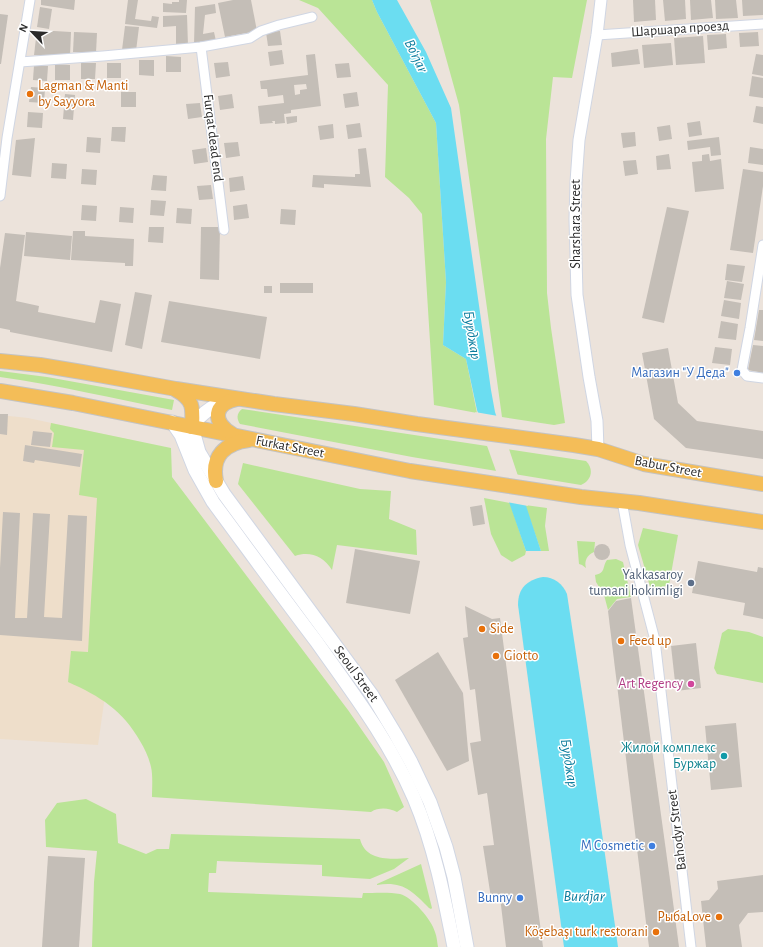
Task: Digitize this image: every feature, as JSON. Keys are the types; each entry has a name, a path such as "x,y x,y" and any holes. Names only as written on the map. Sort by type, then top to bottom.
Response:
{"main road":[{"path":"0,361 40,365 176,389 238,398"},
{"name":"Seoul Street","path":"176,389 184,394 190,402 193,410 192,427 188,438 187,449"},
{"name":"Furkat Street","path":"0,391 172,422 410,471 581,497 622,501"},
{"name":"Babur Street","path":"238,398 574,445 598,449 644,464 763,484"},
{"path":"192,427 200,417 210,409 222,402 238,398"},
{"path":"233,435 222,426 218,420 217,413 226,402 238,398"},
{"name":"Seoul Street","path":"172,422 181,434 195,470 213,502 360,703 393,756 413,797 429,839 454,947"},
{"name":"Seoul Street","path":"192,427 199,452 224,494 372,695 404,748 427,796 441,833 454,877 467,947"},
{"path":"216,481 214,467 222,451 235,443 245,440 255,440"},
{"path":"622,501 763,522"}],"street":[{"path":"0,196 7,138 30,0"},
{"name":"Sharshara Street","path":"598,449 597,421 577,295 575,218 579,140 597,35 601,0"},
{"path":"20,62 201,47 250,38 260,31 312,17"},
{"name":"Шаршара проезд","path":"597,35 763,24"},
{"name":"Furqat dead end","path":"201,47 224,230"},
{"path":"763,245 742,370 747,376 763,378"},
{"name":"Bahodyr Street","path":"622,501 630,545 655,640 691,947"}],"shaded area":[{"path":"0,415 28,418 141,442 98,745 0,739"}],"green space":[{"path":"299,0 372,0 436,123 446,282 443,345 466,359 477,413 434,405 422,214 409,198 385,177 388,85 318,8"},
{"path":"430,0 587,0 572,78 553,77 546,139 547,293 565,423 554,425 502,417 459,105"},
{"path":"0,371 47,377 174,400 172,410 65,388 0,377"},
{"path":"242,409 586,461 589,464 591,474 588,480 581,485 412,457 240,424 238,416"},
{"path":"51,423 171,448 172,477 348,710 384,762 404,807 397,812 377,809 371,812 152,797 152,774 150,764 144,747 133,730 110,706 90,693 68,682 71,651 88,652 97,498 79,495 84,450 52,447 54,433 50,429"},
{"path":"243,463 360,489 391,491 389,519 416,530 417,555 337,545 332,570 325,561 316,556 306,554 295,556 238,484"},
{"path":"484,498 510,503 526,551 525,555 512,562 501,555 491,534"},
{"path":"525,505 547,508 545,526 549,551 541,551"},
{"path":"643,528 678,535 669,585 651,590 638,545"},
{"path":"577,541 595,542 594,552 586,561 586,568 579,564"},
{"path":"616,559 623,562 631,597 617,599 608,610 604,595 596,582 595,575 601,573 607,560"},
{"path":"728,629 749,632 763,637 763,683 717,674 714,668 722,633"},
{"path":"86,799 116,814 118,843 146,854 157,849 169,849 171,834 360,839 368,852 380,858 409,858 394,869 370,879 322,876 322,865 217,861 216,873 209,873 208,892 362,898 363,893 400,894 416,904 426,915 433,927 438,947 92,947 94,882 97,851 46,847 45,820 57,803"},
{"path":"421,864 431,909 412,892 400,886 386,884 377,885 377,884"}],"water":[{"path":"372,0 397,0 426,52 451,108 495,412 541,551 526,551 477,410 466,359 443,345 446,282 436,123"},
{"name":"Burdjar","path":"543,577 551,578 558,582 567,594 618,947 564,947 518,605 518,599 524,586 532,580"}],"pier":[{"path":"475,412 498,416 528,506 507,502"}],"building":[{"path":"41,0 75,0 74,10 41,5"},
{"path":"128,0 138,0 135,19 151,21 152,16 159,17 157,28 125,24"},
{"path":"179,0 187,0 186,13 163,12 163,3 172,4 172,2 179,2"},
{"path":"233,0 251,0 257,31 225,37 218,3"},
{"path":"633,0 655,0 656,20 634,22"},
{"path":"663,0 685,0 686,19 665,21"},
{"path":"690,0 711,0 713,18 691,20"},
{"path":"715,0 736,0 738,18 716,19"},
{"path":"742,0 763,0 763,15 743,16"},
{"path":"215,4 216,13 205,15 203,34 214,32 216,41 194,44 195,7"},
{"path":"40,7 52,9 49,29 37,27"},
{"path":"0,14 8,15 1,64 0,64"},
{"path":"187,15 188,46 176,46 176,26 163,27 163,16"},
{"path":"125,26 139,27 136,51 122,50"},
{"path":"37,30 71,32 70,56 34,55"},
{"path":"280,31 282,45 268,46 266,32"},
{"path":"74,32 97,33 96,53 73,52"},
{"path":"758,32 759,46 740,47 739,33"},
{"path":"726,34 727,48 708,50 707,35"},
{"path":"703,36 705,63 676,65 674,38"},
{"path":"671,43 673,65 644,68 642,45"},
{"path":"638,49 640,64 612,67 611,53"},
{"path":"282,50 284,64 270,66 268,52"},
{"path":"315,54 321,106 291,110 291,113 284,114 285,123 275,124 275,121 272,121 273,123 260,124 258,106 284,103 283,95 268,97 267,89 261,89 260,81 308,75 306,55","holes":["306,84 307,89 300,90 300,94 295,95 294,85"]},
{"path":"756,54 763,55 763,76 752,74"},
{"path":"166,56 181,57 181,72 166,72"},
{"path":"139,60 154,60 154,76 139,75"},
{"path":"228,62 230,76 216,78 214,63"},
{"path":"81,63 96,63 95,79 81,79"},
{"path":"107,63 121,63 121,78 107,78"},
{"path":"349,63 351,77 337,78 335,64"},
{"path":"55,64 70,65 70,80 55,80"},
{"path":"34,65 48,66 47,81 33,80"},
{"path":"752,76 763,78 763,98 749,96"},
{"path":"31,87 45,88 44,103 29,102"},
{"path":"121,92 136,92 136,107 121,107"},
{"path":"357,92 359,106 345,108 343,94"},
{"path":"65,94 75,95 73,120 63,119"},
{"path":"232,94 234,108 220,110 218,96"},
{"path":"200,103 202,117 188,119 186,104"},
{"path":"756,106 763,107 763,124 753,122"},
{"path":"28,112 43,113 42,128 27,127"},
{"path":"297,116 297,122 287,124 286,117"},
{"path":"700,121 702,135 689,137 687,123"},
{"path":"360,123 362,137 348,139 346,125"},
{"path":"333,124 334,138 320,140 318,126"},
{"path":"670,125 672,139 659,141 657,127"},
{"path":"112,127 126,127 125,142 111,141"},
{"path":"635,132 636,146 623,148 621,133"},
{"path":"87,137 101,138 100,153 86,152"},
{"path":"719,137 721,155 711,156 710,147 688,150 687,141"},
{"path":"35,138 31,177 12,175 16,140"},
{"path":"238,142 240,156 226,158 224,143"},
{"path":"750,147 763,149 763,165 748,163"},
{"path":"206,148 208,162 194,164 192,150"},
{"path":"366,148 371,187 324,184 324,188 312,187 313,175 355,177 355,174 360,174 358,149"},
{"path":"669,154 671,169 657,170 656,156"},
{"path":"709,154 710,161 721,159 724,189 695,192 692,162 702,161 702,155"},
{"path":"636,160 638,174 625,176 623,161"},
{"path":"52,163 67,164 66,179 51,178"},
{"path":"82,169 97,170 96,185 81,184"},
{"path":"743,169 763,172 763,186 753,253 730,250"},
{"path":"153,175 167,176 166,191 151,190"},
{"path":"243,176 245,190 230,192 229,178"},
{"path":"211,185 213,199 199,200 197,186"},
{"path":"151,200 166,201 164,216 150,215"},
{"path":"247,204 249,218 234,220 233,206"},
{"path":"82,205 97,206 96,221 81,220"},
{"path":"120,207 134,208 133,223 119,222"},
{"path":"667,207 689,211 664,323 642,318"},
{"path":"177,208 192,209 191,224 176,223"},
{"path":"281,209 296,210 295,225 280,224"},
{"path":"149,227 164,227 163,243 148,242"},
{"path":"201,227 220,227 219,280 200,279"},
{"path":"73,231 85,231 85,236 134,239 133,266 125,266 125,263 71,260"},
{"path":"26,232 72,236 70,260 24,256"},
{"path":"5,233 25,235 16,301 39,306 38,312 95,323 100,300 121,304 112,352 10,332 10,330 0,328 0,268"},
{"path":"727,264 745,266 742,282 725,280"},
{"path":"727,281 744,284 741,300 724,298"},
{"path":"280,283 313,283 313,293 280,293"},
{"path":"264,286 272,286 272,293 264,293"},
{"path":"135,292 152,295 142,349 125,345"},
{"path":"724,300 741,303 739,319 721,316"},
{"path":"169,301 267,317 260,359 161,342"},
{"path":"759,310 763,310 763,341 754,340"},
{"path":"721,321 738,324 736,340 718,338"},
{"path":"753,345 763,346 763,373 748,370"},
{"path":"715,347 732,349 730,365 712,363"},
{"path":"668,348 678,403 697,421 763,431 763,459 686,448 654,419 642,353"},
{"path":"0,414 8,414 7,435 0,434"},
{"path":"33,431 52,433 50,447 31,445"},
{"path":"25,445 82,454 80,467 35,460 34,463 23,461"},
{"path":"482,505 485,524 473,526 470,507"},
{"path":"3,512 20,513 15,618 27,618 33,513 50,514 44,617 62,618 68,515 87,516 82,641 0,635 0,568"},
{"path":"602,544 609,549 610,552 605,559 602,560 595,555 594,552 599,545"},
{"path":"355,549 420,561 410,614 346,603"},
{"path":"698,561 757,572 758,567 763,568 763,619 743,615 745,603 692,593"},
{"path":"631,598 679,947 649,947 608,611 616,601"},
{"path":"465,606 492,619 500,618 543,947 506,947 500,897 491,898 483,846 494,845 487,793 478,795 470,743 481,741 475,689 470,690 463,638 468,637"},
{"path":"696,643 701,688 676,691 671,646"},
{"path":"438,652 463,693 469,761 447,771 395,680"},
{"name":"Жилой комплекс Буржар","path":"736,723 742,787 711,790 705,726"},
{"path":"48,856 85,858 79,947 42,947"},
{"path":"763,875 763,912 748,913 739,925 742,947 706,947 701,901 709,900 718,889 717,881"}],"place":[{"name":"Lagman & Manti by Sayyora","path":"30,94"},
{"name":"Магазин \"У Деда\"","path":"737,373"},
{"name":"Yakkasaroy tumani hokimligi","path":"691,583"},
{"name":"Side","path":"482,629"},
{"name":"Feed up","path":"621,641"},
{"name":"Giotto","path":"496,656"},
{"name":"Art Regency","path":"691,684"},
{"name":"Жилой комплекс Буржар","path":"724,756"},
{"name":"M Cosmetic","path":"652,846"},
{"name":"Bunny","path":"520,898"},
{"name":"РыбаLove","path":"719,917"},
{"name":"Köşebaşı turk restorani","path":"656,932"}],"water label":[{"name":"Bo‘rjar","path":"416,56"},
{"name":"Бурджар","path":"472,335"},
{"name":"Бурджар","path":"569,763"}]}
